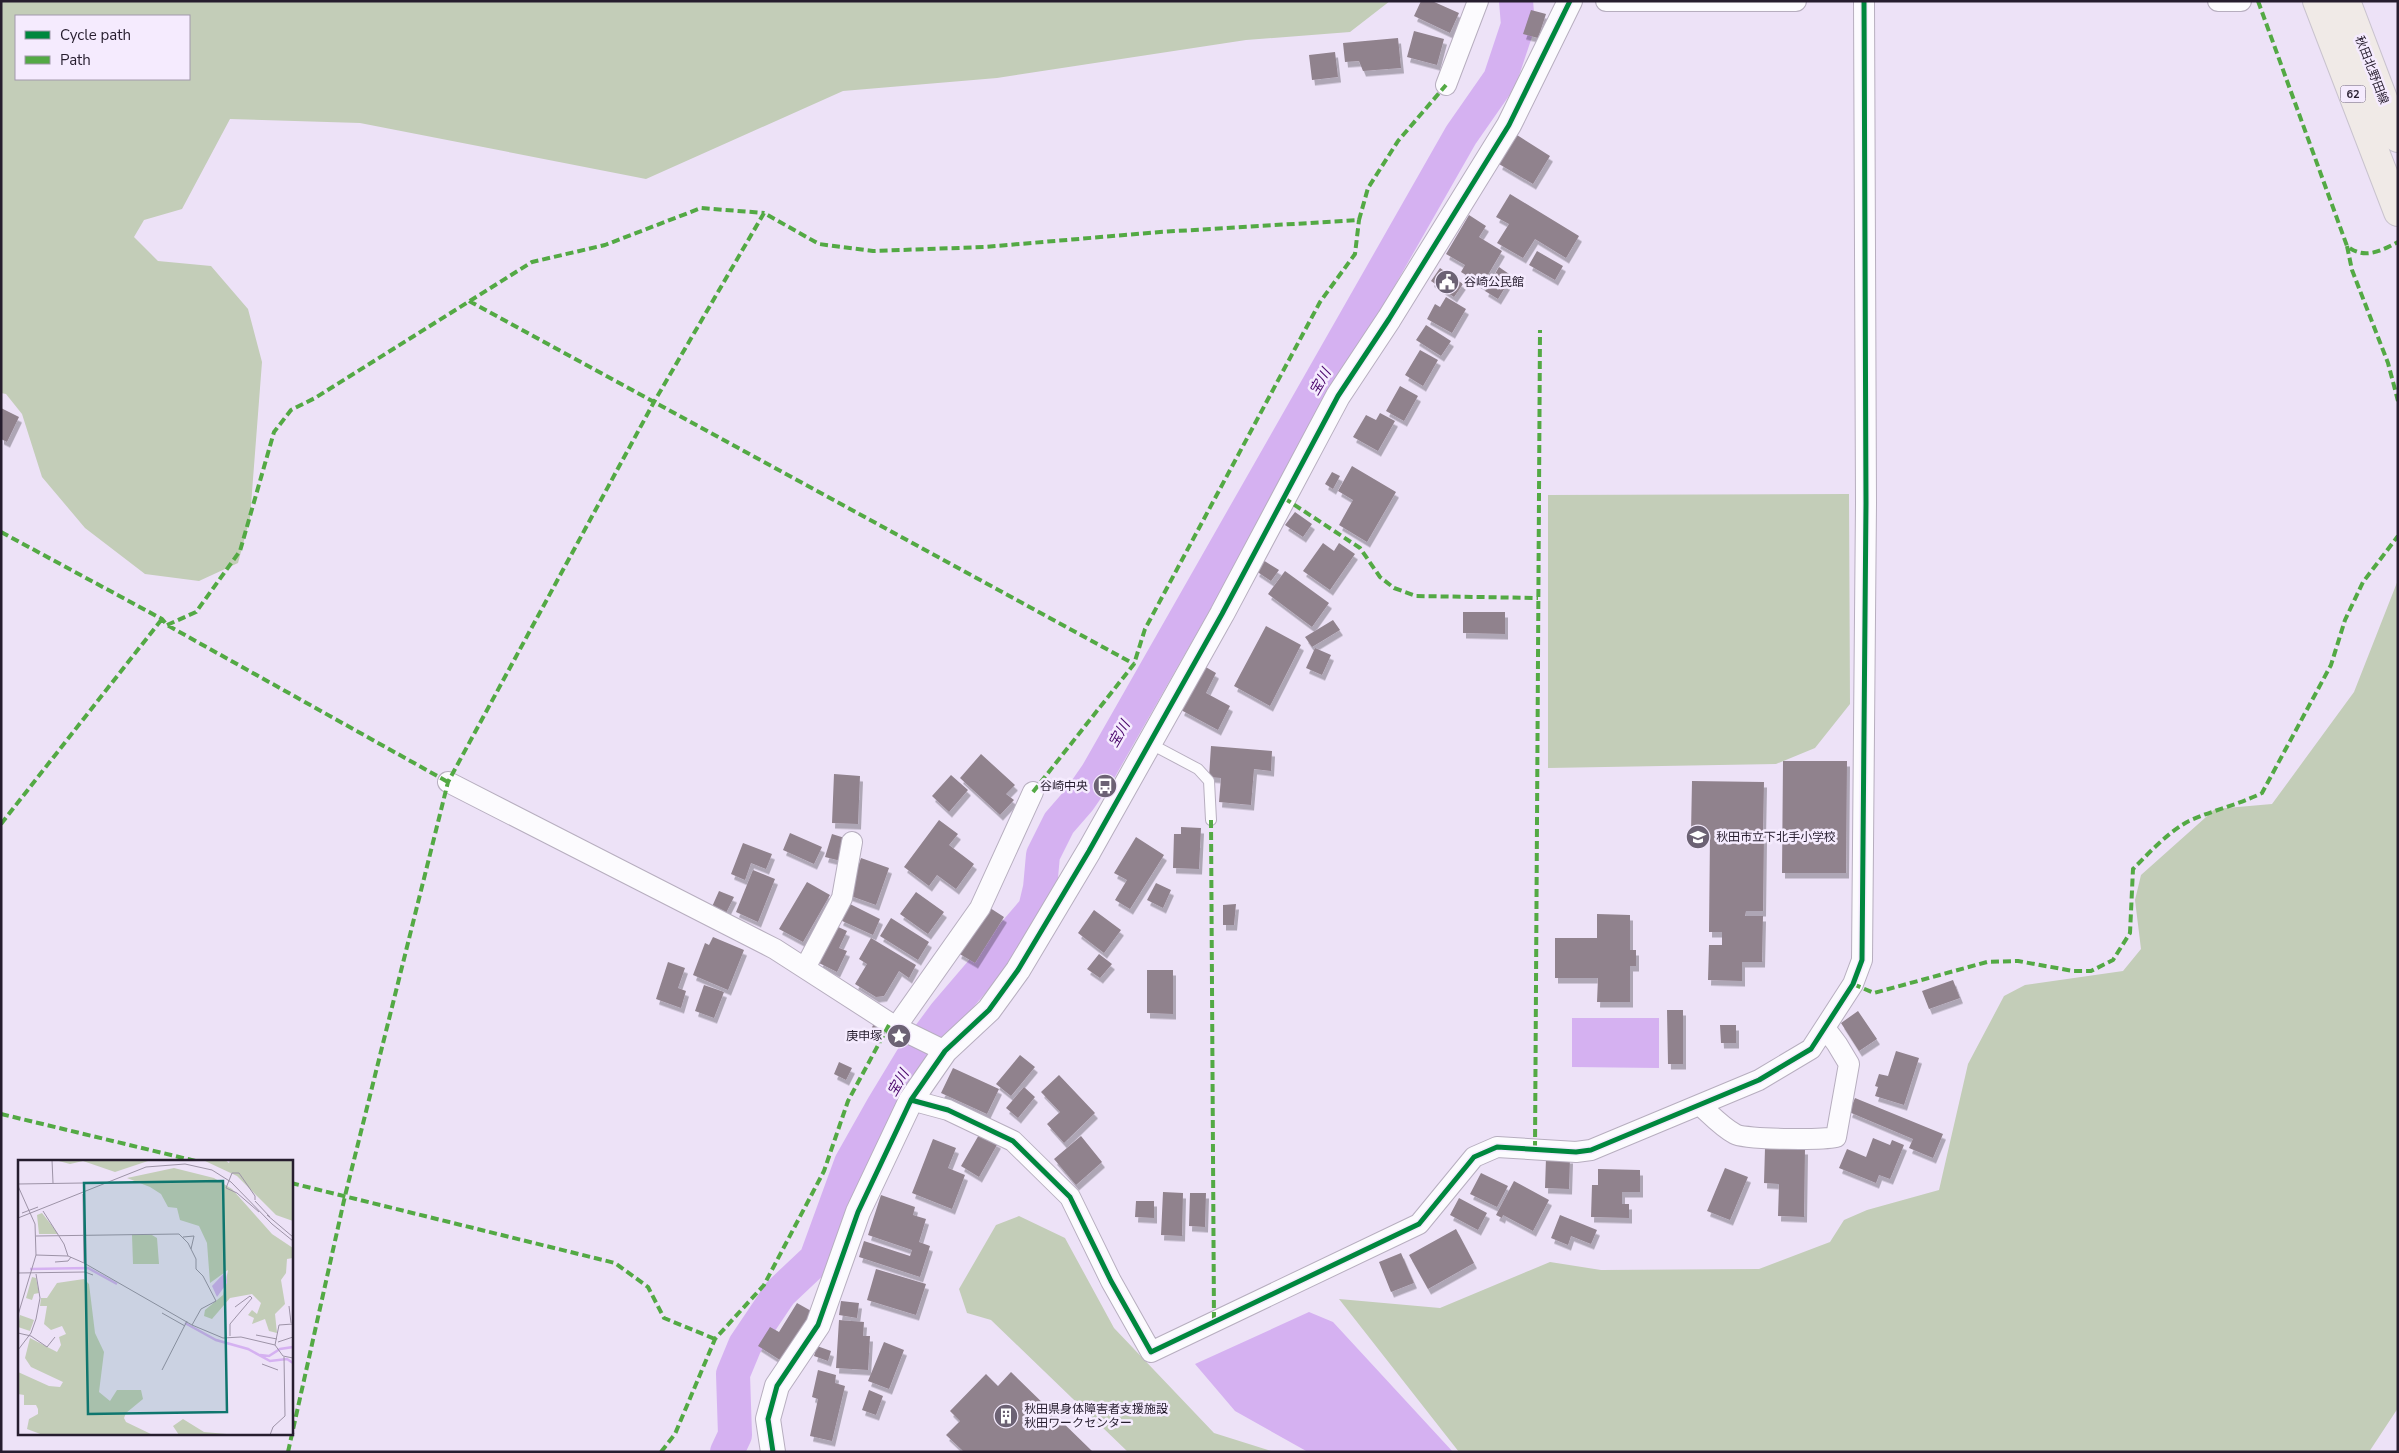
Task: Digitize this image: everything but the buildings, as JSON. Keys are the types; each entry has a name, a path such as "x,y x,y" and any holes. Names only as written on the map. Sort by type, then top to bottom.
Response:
{"main road":[{"name":"62","path":"2317,1 2398,212"},
{"name":"秋田北野田線","path":"2346,1 2398,138"}],"street":[{"path":"1446,85 1478,1"},
{"path":"773,1452 768,1419 777,1386 818,1325 858,1212 911,1100 940,1049 989,1010 1018,970 1089,851 1257,550 1338,396 1389,319 1508,125 1570,1"},
{"path":"1606,1 1796,1"},
{"path":"911,1100 948,1110 1013,1141 1070,1197 1110,1281 1151,1352 1420,1224 1474,1157 1484,1151 1497,1147 1591,1150 1759,1080 1811,1048 1853,984 1862,960 1866,513 1864,1"},
{"path":"2218,1 2242,1"},
{"path":"448,782 775,949 902,1031 940,1049"},
{"path":"902,1031 980,908 1033,792"},
{"path":"804,968 842,898 852,842"},
{"path":"1700,1105 1718,1123 1738,1136 1821,1140 1836,1137 1849,1064 1825,1028"}],"lane":[{"path":"1149,743 1198,769 1209,781 1211,820"}],"green space":[{"path":"1,1 1390,1 1350,32 1246,40 997,78 843,91 646,179 360,123 230,119 182,209 144,220 134,237 158,261 211,266 248,309 262,362 250,518 238,563 199,581 145,574 85,528 42,477 22,414 6,394 1,393"},
{"path":"1849,494 1850,704 1815,748 1776,764 1548,768 1548,495"},
{"path":"2398,580 2398,1408 2369,1452 1459,1452 1339,1299 1440,1308 1550,1262 1601,1270 1759,1269 1830,1242 1844,1220 1867,1210 1939,1190 1968,1064 2004,996 2025,985 2123,971 2141,949 2135,900 2141,875 2215,809 2272,804 2354,692"},
{"path":"1019,1216 1065,1238 1114,1328 1214,1433 1274,1452 1128,1452 991,1320 967,1313 959,1289 996,1225"}],"shaded area":[{"path":"1572,1018 1659,1018 1659,1068 1572,1067"},
{"path":"1309,1312 1333,1322 1453,1452 1308,1452 1235,1411 1195,1364"}],"waterway":[{"name":"宝川","path":"727,1452 735,1435 733,1374 745,1345 780,1293 816,1259 851,1163 911,1060 946,1013 1035,909 1040,888 1043,855 1059,823 1079,800 1097,774 1461,135 1500,79 1518,25 1516,1"}],"marked path":[{"path":"2258,1 2347,246 2360,253 2372,253 2398,242"},
{"path":"292,1434 345,1196 448,782 654,402 764,213 819,244 873,251 984,247 1160,232 1359,220 1368,188 1398,141 1446,85"},
{"path":"167,625 196,612 240,551 274,432 291,410 315,398 532,262 605,245 701,208 764,213"},
{"path":"1033,792 1134,664 1145,629 1320,302 1355,254 1359,220"},
{"path":"2347,246 2352,270 2388,363 2398,401"},
{"path":"469,301 1134,664"},
{"path":"1535,1149 1540,330"},
{"path":"1284,498 1360,548 1380,577 1394,588 1416,596 1538,598"},
{"path":"1,532 162,619 167,625 448,782"},
{"path":"1853,984 1874,993 1987,962 2018,961 2073,971 2091,971 2113,960 2130,933 2133,869 2160,843 2189,821 2262,793 2331,665 2345,620 2363,582 2398,536"},
{"path":"1,824 162,619"},
{"path":"1211,820 1214,1322"},
{"path":"661,1452 675,1434 715,1339 764,1285 824,1171 848,1101 890,1023"},
{"path":"1,1114 192,1160"},
{"path":"292,1183 615,1263 648,1287 664,1318 715,1339"},
{"path":"288,1452 292,1436"}],"cycle path":[{"path":"773,1452 768,1419 777,1386 818,1325 858,1212 911,1100 945,1051 989,1010 1018,970 1089,851 1222,614 1338,396 1389,319 1509,125 1570,1"},
{"path":"911,1100 948,1110 1013,1141 1070,1197 1111,1281 1151,1352 1419,1224 1474,1157 1497,1147 1576,1152 1591,1150 1759,1080 1811,1049 1853,984 1862,960 1866,503 1864,1"}],"place":[{"name":"谷崎公民館","path":"1447,282"},
{"name":"谷崎中央","path":"1105,786"},
{"name":"秋田市立下北手小学校","path":"1698,837"},
{"name":"庚申塚","path":"899,1036"},
{"name":"秋田県身体障害者支援施設 秋田ワークセンター","path":"1006,1416"}]}
